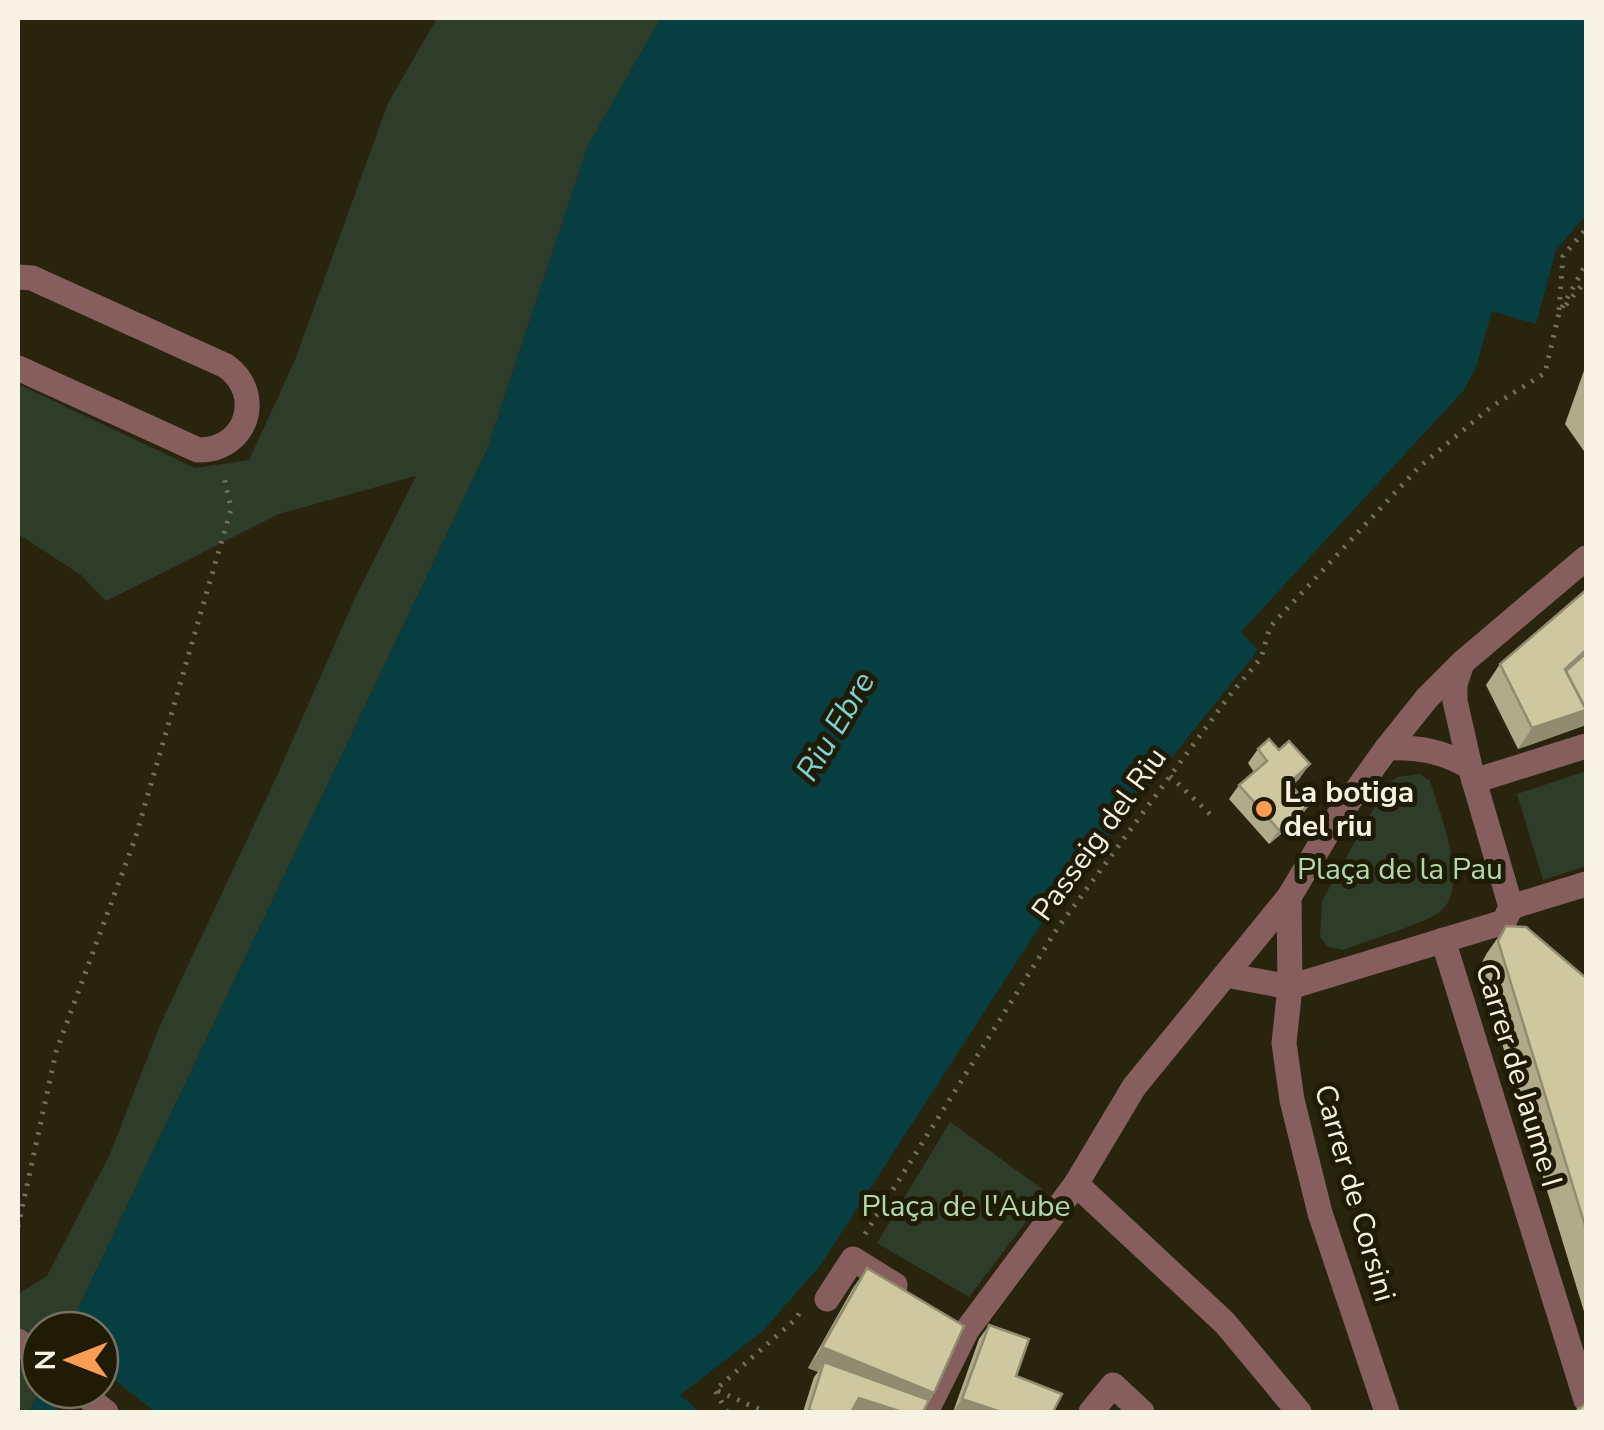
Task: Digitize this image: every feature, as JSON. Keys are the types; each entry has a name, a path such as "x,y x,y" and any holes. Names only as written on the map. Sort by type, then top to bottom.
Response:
{"street":[{"path":"18,276 32,278 222,364 238,376 247,394 248,414 236,436 218,448 188,448 18,368"},
{"path":"18,296 34,288 52,287"},
{"path":"926,1412 959,1325 1076,1184 1134,1087 1289,897 1334,822 1386,748 1463,662 1586,558"},
{"path":"1463,662 1455,684 1455,701 1511,921"},
{"path":"1472,774 1586,746"},
{"path":"1386,748 1424,748 1450,756 1472,774"},
{"path":"1226,976 1290,987 1511,921 1586,884"},
{"path":"1289,897 1290,987"},
{"name":"Carrer de Jaume I","path":"1443,940 1581,1401"},
{"name":"Carrer de Corsini","path":"1290,987 1284,1044 1292,1100 1320,1213 1387,1412"},
{"path":"1076,1184 1225,1323 1300,1412"},
{"path":"816,1301 852,1259 918,1300"},
{"path":"1090,1412 1113,1385 1142,1412"}],"path":[{"path":"1559,313 1563,256 1586,229"},
{"name":"Passeig del Riu","path":"857,1225 871,1222 1057,929 1262,658 1270,627 1418,468 1491,407 1545,373 1559,313 1586,264"},
{"name":"Passeig del Riu","path":"1559,313 1586,280"},
{"path":"18,1227 56,1052 135,839 231,509 218,448"},
{"path":"1170,776 1213,816"},
{"path":"715,1390 816,1301"},
{"path":"715,1390 727,1412"},
{"path":"715,1390 765,1412"}],"green space":[{"path":"437,18 661,18 588,146 487,450 78,1310 20,1310 20,1410 30,1410 18,1412 18,1294 47,1276 110,1154 160,1025 355,598 416,476 279,514 106,601 81,575 18,534 18,384 195,468 249,460 295,360 388,103"},
{"name":"Plaça de la Pau","path":"1586,771 1586,866 1543,880 1517,794"},
{"name":"Plaça de la Pau","path":"1420,774 1430,781 1446,831 1453,870 1448,902 1438,913 1406,928 1344,950 1328,947 1320,937 1322,901 1388,783 1398,777"},
{"name":"Plaça de l'Aube","path":"950,1122 1048,1193 969,1297 877,1243"}],"water":[{"name":"Riu Ebre","path":"661,18 1586,18 1586,215 1556,250 1536,324 1492,311 1476,367 1464,390 1241,632 1258,650 1054,904 822,1263 763,1331 680,1395 700,1412 29,1412 120,1410 120,1310 78,1310 487,450 588,146"}],"pier":[{"path":"120,1384 155,1412 59,1410 120,1410"}],"building":[{"path":"1586,590 1586,650 1565,669 1586,710 1532,728 1500,664"},
{"path":"1586,653 1586,709 1566,671"},
{"name":"La botiga del riu","path":"1269,739 1279,750 1289,741 1310,764 1289,783 1309,805 1279,830 1239,785 1267,761 1258,749"},
{"path":"1506,926 1526,927 1586,978 1586,1229 1498,941"},
{"path":"867,1268 964,1326 934,1393 822,1347"},
{"path":"989,1325 1029,1339 1016,1376 1062,1394 1053,1412 1001,1412 962,1399"},
{"path":"824,1362 929,1400 923,1412 902,1412 859,1398 851,1412 814,1412 809,1409"}],"place":[{"name":"La botiga del riu","path":"1264,809"}]}
